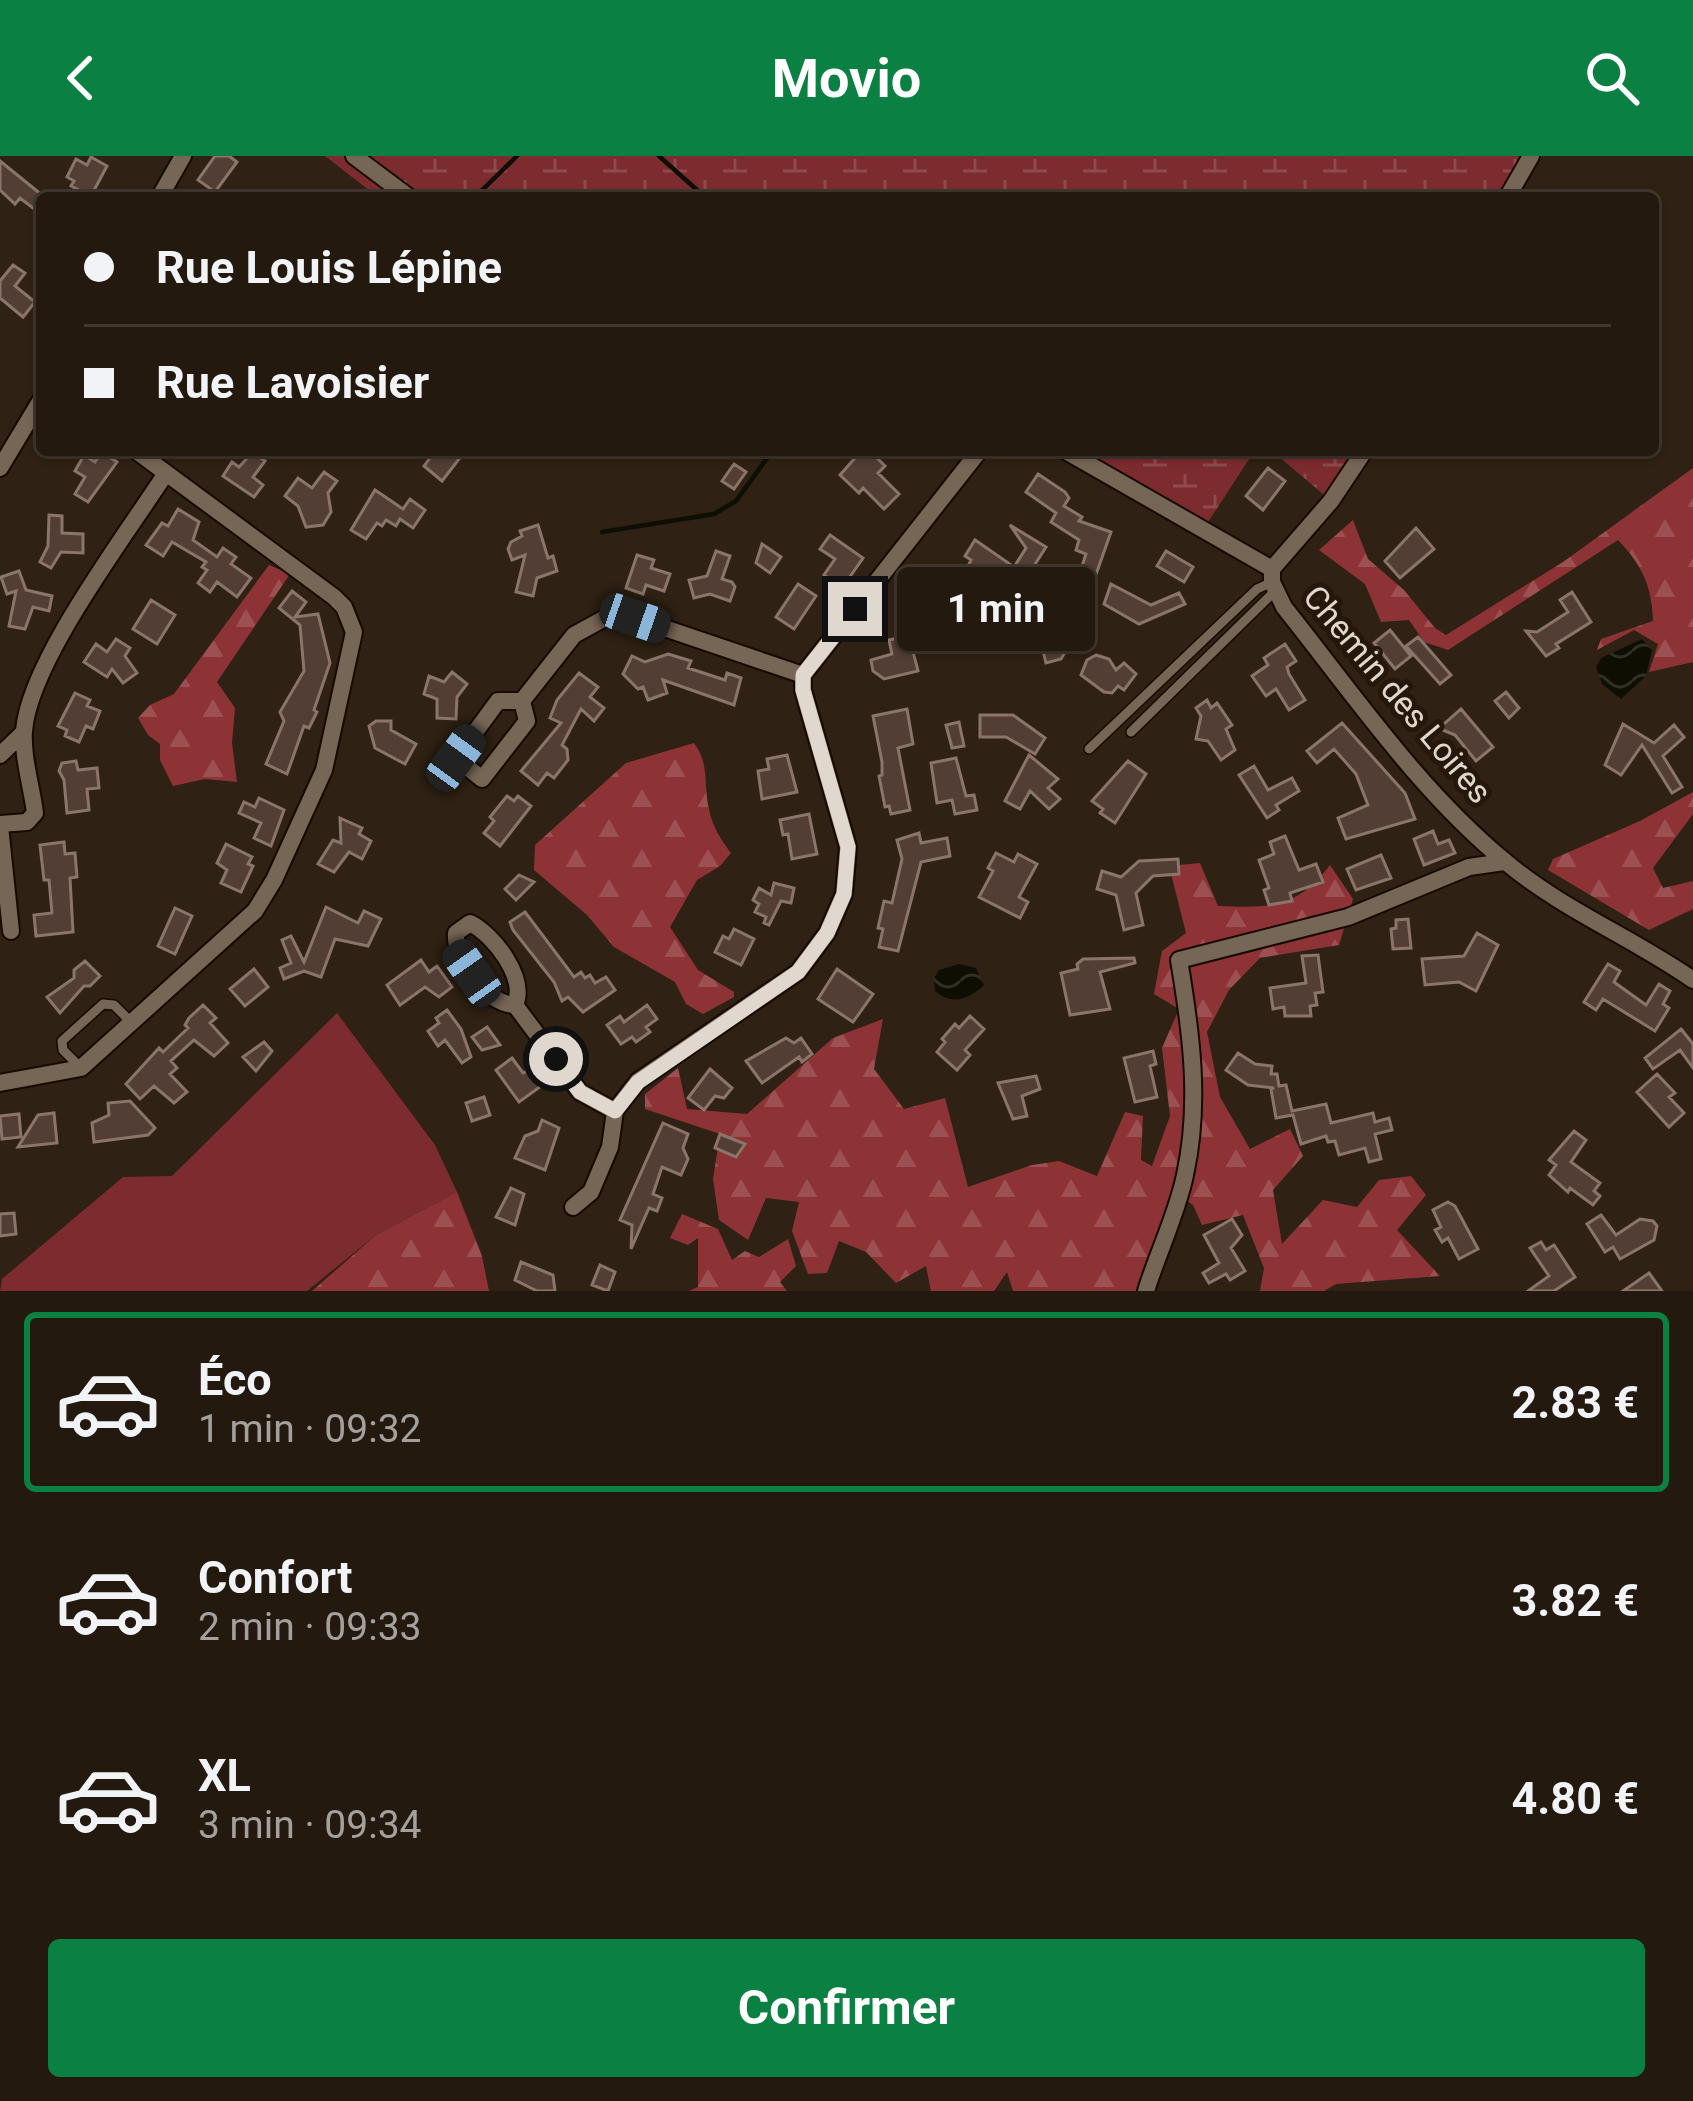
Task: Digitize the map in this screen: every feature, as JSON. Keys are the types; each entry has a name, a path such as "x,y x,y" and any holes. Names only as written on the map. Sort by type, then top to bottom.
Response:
{"street":[{"path":"162,192 183,156"},
{"path":"354,156 402,192"},
{"path":"1510,192 1531,156"},
{"path":"0,468 36,408"},
{"path":"0,1083 81,1068 235,931 274,880 324,770 354,632 344,608 143,456"},
{"path":"573,1207 591,1192 610,1148 615,1111 638,1082 798,972 827,933 844,894 848,847 803,690 803,675 975,456"},
{"name":"Chemin des Loires","path":"1074,456 1273,581 1416,772 1504,862 1693,980"},
{"path":"1273,581 1361,456"},
{"path":"11,931 0,825 27,822 35,813 24,732 34,689 53,649 166,473"},
{"path":"522,701 574,635 605,618 635,618 803,675"},
{"path":"498,701 522,701 527,721 482,779 456,758 498,701"},
{"path":"0,755 24,732"},
{"path":"1146,1291 1185,1176 1191,1130 1193,1040 1179,960 1348,916 1468,867 1504,862"},
{"path":"515,1005 520,995 518,980 484,930 470,923 455,933 455,948 490,998 515,1005 580,1092 615,1111"}],"lane":[{"path":"1131,732 1273,581"},
{"path":"1089,749 1257,589 1273,581"},
{"path":"81,1068 63,1050 62,1040 103,1004 114,1005 132,1023"}],"green space":[{"path":"325,156 1542,156 1521,192 371,192"},
{"path":"1066,456 1251,456 1203,530"},
{"path":"1278,456 1365,456 1336,505"},
{"path":"1693,468 1693,662 1649,672 1658,644 1634,630 1597,650 1601,639 1653,621 1644,577 1618,540 1448,650 1424,642 1409,620 1381,622 1365,584 1319,550 1353,520 1368,559 1446,635 1563,562"},
{"path":"269,565 290,574 217,682 235,708 232,743 237,782 205,779 173,786 160,760 160,744 138,718 150,705 174,694"},
{"path":"694,743 704,767 712,821 731,853 697,880 670,927 698,970 734,992 734,997 703,1014 686,1004 675,982 614,947 587,915 534,870 535,845 626,763"},
{"path":"1693,792 1693,814 1653,868 1663,888 1693,881 1693,909 1649,930 1548,870 1553,859"},
{"path":"1200,863 1218,906 1281,903 1306,890 1330,865 1353,899 1339,945 1260,958 1229,990 1207,1032 1220,1097 1250,1149 1290,1129 1303,1156 1273,1190 1282,1244 1323,1200 1357,1207 1379,1180 1411,1176 1426,1195 1397,1230 1440,1276 1336,1284 1324,1291 1260,1291 1264,1268 1243,1215 1202,1225 1193,1205 1174,1192 1137,1291 1013,1291 1007,1272 994,1291 931,1291 926,1266 896,1283 866,1252 839,1241 827,1273 808,1274 792,1231 799,1202 766,1198 748,1240 719,1220 713,1179 720,1134 645,1109 645,1094 678,1068 687,1109 747,1114 833,1038 883,1019 874,1069 904,1109 945,1098 968,1187 1059,1161 1097,1176 1125,1112 1143,1116 1141,1160 1152,1166 1170,1116 1162,1048 1179,1009 1154,994 1162,951 1186,933 1169,866"},
{"path":"337,1013 435,1145 457,1192 376,1235 307,1291 0,1291 2,1279 123,1177 172,1176"},
{"path":"457,1192 482,1256 489,1291 312,1291 376,1235"},
{"path":"682,1214 718,1229 732,1260 745,1251 759,1257 788,1239 796,1266 780,1282 787,1291 689,1291 698,1287 698,1238 688,1245 670,1238"}],"water":[{"path":"1642,639 1652,650 1646,676 1621,699 1602,684 1596,667 1601,658"},
{"path":"959,964 976,968 984,985 960,999 941,996 935,991 934,978 939,970"}],"building":[{"path":"215,156 229,156 237,162 215,192 198,180"},
{"path":"91,157 107,166 93,192 71,186 74,181 67,177 76,159 87,165"},
{"path":"0,161 38,192 36,210 20,198 15,204 0,190"},
{"path":"13,265 25,273 15,286 35,302 23,317 0,298 0,281"},
{"path":"83,456 95,462 99,456 107,456 117,462 88,502 75,494 85,477 75,471"},
{"path":"249,456 265,461 253,477 263,485 254,497 223,476 232,462 239,467"},
{"path":"432,456 461,456 442,481 424,466"},
{"path":"875,456 885,466 878,473 899,494 884,509 863,488 859,493 840,475 855,458"},
{"path":"734,464 746,472 734,489 722,481"},
{"path":"1268,468 1285,481 1263,510 1246,496"},
{"path":"324,472 337,481 328,493 331,512 323,525 306,527 298,506 285,496 298,478 312,488"},
{"path":"1038,474 1065,492 1069,498 1064,506 1082,517 1079,521 1111,532 1094,580 1079,575 1086,554 1076,550 1079,540 1051,522 1056,513 1026,492"},
{"path":"375,490 403,509 410,499 425,510 413,528 400,519 396,526 386,520 382,526 377,523 366,539 351,530"},
{"path":"178,509 199,522 193,540 217,557 223,548 236,557 231,564 251,578 237,597 217,582 210,592 198,583 207,570 202,567 206,562 172,542 163,556 146,545 162,523 168,526"},
{"path":"49,515 62,516 62,533 83,534 83,553 61,552 51,568 40,562 48,546"},
{"path":"538,525 557,571 537,578 533,596 516,592 525,555 512,560 508,549 522,536 520,531"},
{"path":"1010,525 1046,547 1025,580 1038,588 1024,611 1070,644 1061,659 1046,663 1043,651 1027,651 1016,644 1024,631 1002,617 1016,593 984,573 977,583 964,575 971,560 965,556 975,540 1014,567 1026,548"},
{"path":"1416,528 1434,549 1400,578 1385,561"},
{"path":"830,535 863,558 842,588 824,575 835,559 820,549"},
{"path":"762,544 781,557 770,573 756,563"},
{"path":"716,551 730,556 722,579 735,587 730,601 710,594 694,598 689,580 707,576"},
{"path":"1166,551 1193,567 1184,582 1157,566"},
{"path":"637,555 654,560 651,568 670,574 664,591 646,585 643,594 626,588"},
{"path":"19,571 26,590 52,596 49,611 33,607 25,629 9,626 16,591 7,594 1,577"},
{"path":"798,584 816,596 794,629 776,617"},
{"path":"1111,584 1151,605 1179,593 1185,604 1139,624 1104,604"},
{"path":"924,585 931,599 949,590 956,605 927,619 913,591"},
{"path":"292,591 306,602 295,617 318,614 330,663 317,712 309,728 304,726 287,774 266,764 284,721 280,712 304,671 300,625 279,608"},
{"path":"1572,592 1591,622 1546,656 1526,631 1537,632 1568,612 1560,600"},
{"path":"151,600 175,615 157,644 133,629"},
{"path":"1390,630 1411,656 1395,669 1374,643"},
{"path":"909,636 918,671 884,679 873,671 871,660 892,654 889,640"},
{"path":"1418,637 1451,675 1440,684 1406,646"},
{"path":"116,639 130,648 125,656 137,673 123,683 112,669 107,677 84,662 96,644 107,652"},
{"path":"1285,644 1296,661 1287,667 1289,674 1305,700 1289,710 1276,689 1266,696 1252,676 1268,665 1264,658"},
{"path":"668,654 691,661 688,668 725,680 727,673 741,678 734,705 663,680 667,693 648,700 643,687 638,689 623,674 632,656 645,662"},
{"path":"1096,655 1109,659 1116,670 1124,663 1136,674 1124,690 1118,686 1112,693 1104,692 1081,675 1087,660"},
{"path":"452,672 467,684 457,697 456,719 437,718 437,699 424,694 429,676 444,682"},
{"path":"579,673 598,687 590,697 604,708 594,721 581,709 562,745 568,760 554,778 547,773 538,785 521,771 561,723 550,718 557,700"},
{"path":"1506,692 1519,708 1509,718 1495,701"},
{"path":"75,693 100,711 93,729 86,726 79,742 65,736 67,730 58,726"},
{"path":"1207,700 1211,708 1217,703 1232,725 1226,729 1235,750 1221,760 1208,741 1196,739 1201,716 1196,708"},
{"path":"907,709 913,744 898,748 910,810 891,814 889,806 885,807 879,776 882,762 873,716"},
{"path":"1461,709 1493,747 1476,761 1455,735 1443,730"},
{"path":"980,715 1013,715 1045,738 1035,754 1006,737 980,737"},
{"path":"391,721 391,730 416,744 405,764 375,748 369,726"},
{"path":"959,722 964,746 952,748 946,725"},
{"path":"1342,723 1405,793 1415,819 1346,839 1338,818 1368,805 1356,774 1334,749 1317,763 1307,751"},
{"path":"1623,724 1654,743 1674,725 1684,737 1663,756 1682,787 1672,793 1642,745 1621,775 1605,765"},
{"path":"787,755 797,792 762,799 758,771 769,769 767,759"},
{"path":"1029,755 1058,779 1048,788 1060,799 1049,809 1030,791 1020,809 1005,801"},
{"path":"956,758 966,796 974,795 977,810 955,814 952,800 937,803 931,763"},
{"path":"76,761 78,770 97,768 99,788 87,789 89,810 67,813 59,771 62,763"},
{"path":"1128,761 1146,774 1115,823 1092,801"},
{"path":"1254,766 1268,790 1292,778 1299,791 1276,805 1279,810 1267,818 1239,775"},
{"path":"507,796 514,801 518,796 531,806 500,846 484,833"},
{"path":"259,798 284,810 271,846 254,838 261,823 239,813 244,802 255,807"},
{"path":"809,814 817,854 792,859 780,820"},
{"path":"340,818 362,828 359,834 371,841 362,859 349,852 334,872 318,864 333,840 341,843"},
{"path":"1433,831 1438,844 1449,840 1455,853 1424,865 1414,839"},
{"path":"919,833 921,843 947,838 950,856 921,862 898,951 879,947 884,901 892,903 902,859 897,840"},
{"path":"1285,836 1299,870 1316,864 1323,882 1290,893 1292,901 1269,905 1264,890 1269,888 1259,860 1274,854 1270,842"},
{"path":"64,842 65,854 75,853 77,877 70,878 73,932 36,936 34,915 52,913 40,845"},
{"path":"226,844 252,857 248,864 253,866 241,892 221,883 227,870 217,863"},
{"path":"996,853 1014,862 1018,854 1037,864 1019,897 1028,902 1020,918 979,897 993,871 988,868"},
{"path":"1381,855 1391,878 1356,890 1347,869"},
{"path":"1178,859 1179,874 1153,876 1136,893 1143,925 1124,930 1116,895 1097,889 1102,871 1121,877 1139,861"},
{"path":"519,875 534,882 516,900 505,889"},
{"path":"774,883 794,888 791,903 781,901 769,925 764,923 766,917 755,912 759,904 753,900 759,888 771,895"},
{"path":"326,907 358,923 364,911 381,919 368,946 335,939 321,977 304,971 284,979 280,968 291,963 282,940 291,936 304,962"},
{"path":"175,908 192,916 175,954 158,946"},
{"path":"525,912 574,977 581,972 595,983 606,977 615,990 583,1012 568,997 562,1001 554,982 513,930 510,922"},
{"path":"1408,919 1411,948 1393,949 1391,929 1396,928 1396,920"},
{"path":"734,929 754,939 741,965 715,952 723,936 729,939"},
{"path":"1477,933 1498,945 1476,991 1459,982 1425,985 1422,959 1464,956"},
{"path":"1318,955 1323,992 1315,993 1317,1005 1310,1006 1311,1016 1285,1016 1284,1007 1273,1009 1270,988 1306,983 1302,956"},
{"path":"1134,958 1135,963 1100,972 1110,1009 1070,1015 1061,973 1078,969 1083,959"},
{"path":"421,960 429,972 437,966 452,987 439,997 425,987 400,1005 387,985"},
{"path":"85,961 100,976 60,1013 47,997 74,978 74,970"},
{"path":"1608,964 1620,971 1614,982 1646,1005 1659,984 1670,991 1663,1004 1669,1008 1655,1031 1603,999 1596,1010 1584,1002"},
{"path":"254,969 268,987 245,1006 230,989"},
{"path":"837,969 873,994 853,1022 818,999"},
{"path":"203,1005 216,1018 210,1023 228,1043 214,1056 194,1040 171,1061 177,1068 170,1074 187,1092 174,1103 154,1086 140,1099 126,1084 159,1048 163,1052 188,1028 189,1018"},
{"path":"647,1005 657,1019 646,1027 650,1032 636,1042 632,1037 621,1044 607,1025 620,1016 624,1022"},
{"path":"447,1010 461,1029 471,1057 462,1063 445,1040 438,1046 428,1031"},
{"path":"970,1016 984,1029 965,1050 970,1055 957,1070 937,1052 955,1024 959,1028"},
{"path":"487,1027 500,1045 482,1050 472,1037"},
{"path":"1681,1029 1693,1044 1693,1068 1680,1050 1653,1069 1645,1058"},
{"path":"786,1038 794,1043 801,1038 812,1054 802,1062 799,1057 762,1083 746,1061"},
{"path":"264,1042 272,1051 256,1071 243,1057"},
{"path":"1153,1051 1156,1064 1150,1066 1157,1097 1135,1102 1124,1058"},
{"path":"1238,1053 1255,1064 1272,1066 1279,1086 1286,1085 1292,1111 1326,1104 1331,1123 1373,1113 1375,1122 1389,1118 1392,1130 1375,1134 1381,1159 1369,1162 1365,1148 1339,1155 1335,1141 1328,1142 1326,1136 1301,1144 1293,1115 1276,1118 1274,1088 1248,1085 1226,1070"},
{"path":"512,1058 523,1073 533,1069 544,1084 519,1102 496,1070"},
{"path":"710,1069 732,1088 724,1098 715,1096 704,1110 688,1098"},
{"path":"1657,1074 1675,1093 1669,1097 1684,1113 1669,1127 1637,1092"},
{"path":"1036,1076 1040,1089 1022,1096 1027,1116 1013,1119 998,1083"},
{"path":"484,1097 490,1115 472,1121 466,1103"},
{"path":"130,1101 155,1128 148,1135 94,1142 92,1123 109,1115 108,1103"},
{"path":"54,1113 57,1143 18,1147 38,1115"},
{"path":"19,1114 21,1137 2,1139 0,1116"},
{"path":"542,1120 559,1128 545,1170 515,1158 525,1136 538,1131"},
{"path":"663,1123 688,1134 683,1148 688,1159 681,1175 662,1167 653,1194 662,1198 657,1211 649,1208 631,1249 632,1225 620,1220"},
{"path":"1574,1131 1586,1140 1571,1162 1600,1183 1594,1191 1600,1196 1593,1205 1549,1175 1556,1165 1549,1160"},
{"path":"720,1134 745,1144 736,1157 715,1148"},
{"path":"511,1188 524,1194 515,1225 496,1217"},
{"path":"1448,1202 1455,1206 1478,1249 1459,1259 1448,1238 1442,1242 1435,1230 1441,1227 1433,1210"},
{"path":"14,1213 16,1234 0,1236 0,1214"},
{"path":"1601,1215 1616,1235 1640,1219 1653,1221 1657,1226 1654,1240 1620,1259 1613,1247 1605,1252 1587,1224"},
{"path":"1232,1219 1242,1235 1231,1248 1245,1271 1230,1280 1226,1274 1209,1283 1203,1273 1219,1263 1204,1235"},
{"path":"1541,1242 1546,1250 1554,1245 1575,1277 1554,1291 1528,1291 1549,1276 1530,1248"},
{"path":"521,1262 553,1275 555,1291 537,1291 515,1280"},
{"path":"600,1265 615,1272 608,1291 592,1285"},
{"path":"1649,1273 1662,1291 1623,1291"}],"waterway":[{"path":"480,192 517,156"},
{"path":"659,156 699,192"},
{"path":"602,532 714,514 736,501 769,456"}],"route":[{"path":"556,1059 580,1092 615,1111 638,1082 798,972 827,933 844,894 848,847 803,690 803,675 855,609"}]}
